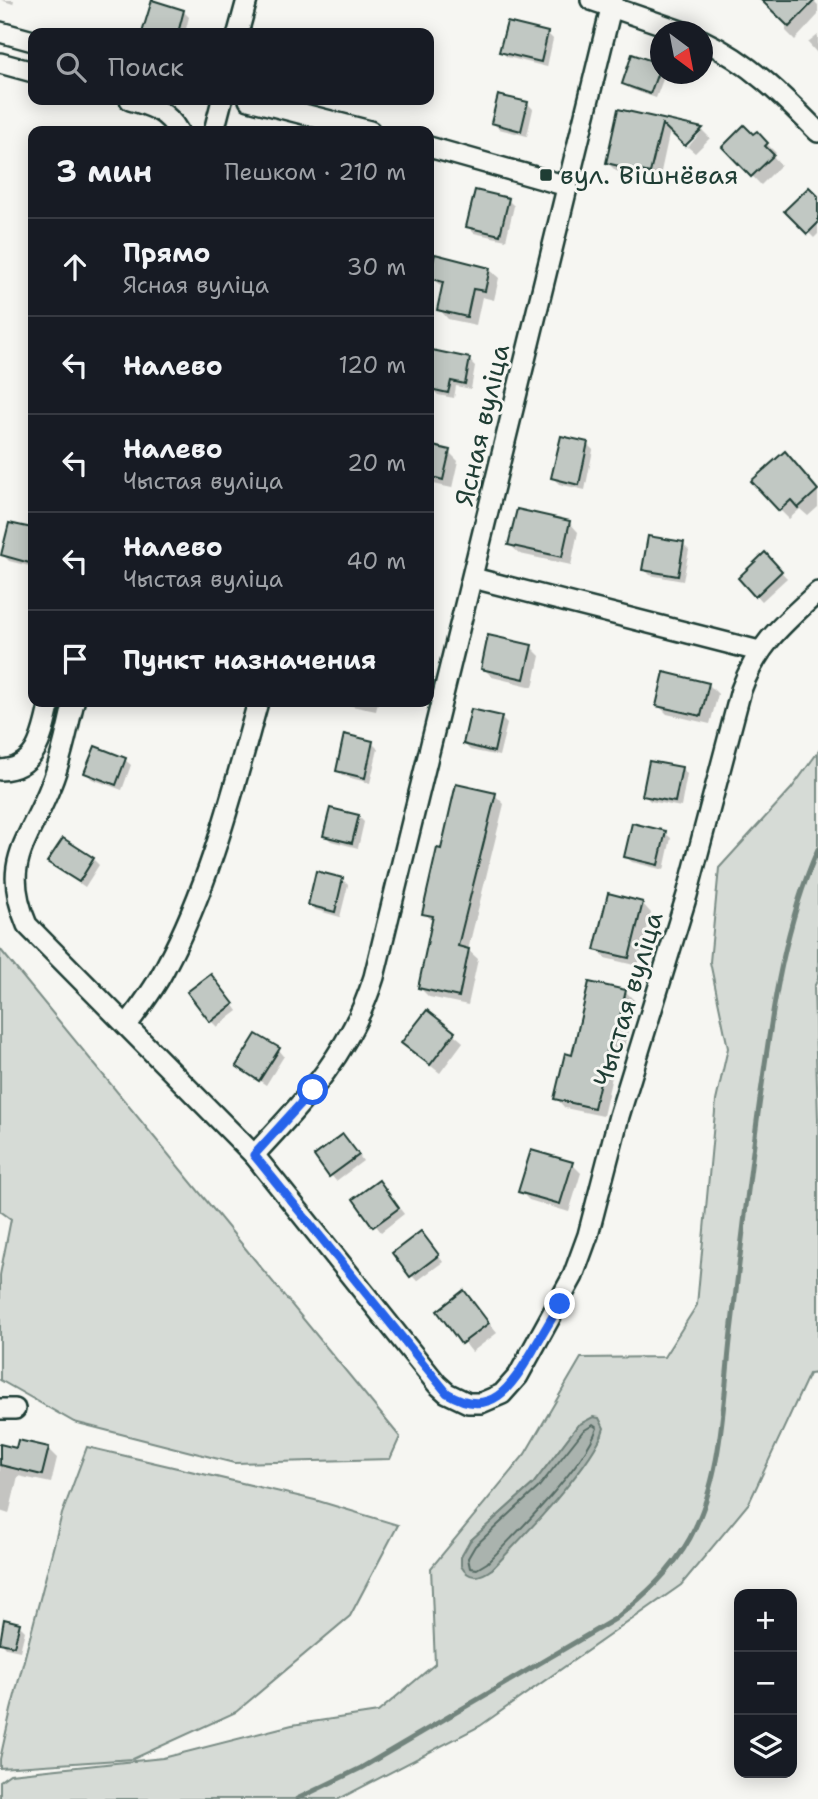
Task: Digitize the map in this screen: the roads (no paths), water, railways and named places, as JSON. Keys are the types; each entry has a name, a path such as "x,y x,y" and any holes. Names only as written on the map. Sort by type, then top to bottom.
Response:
{"street":[{"path":"239,28 247,0"},
{"path":"591,0 612,3 657,21"},
{"name":"Ясная вуліца","path":"254,1155 329,1070 352,1032 368,996 612,3"},
{"path":"0,32 28,40"},
{"path":"713,46 732,55 767,81 818,132"},
{"path":"0,62 28,70"},
{"path":"148,105 168,116 175,126"},
{"path":"215,126 221,105"},
{"path":"269,105 350,126"},
{"path":"434,148 566,186"},
{"path":"472,578 759,651"},
{"name":"Чыстая вуліца","path":"254,1155 437,1384 447,1393 468,1403 492,1400 510,1386 560,1304 588,1235 620,1116 687,895 738,697 759,651 776,631 818,592"},
{"path":"0,770 17,767 33,755 41,739 49,707"},
{"path":"73,707 53,782 17,853 13,869 15,898 27,925 254,1155"},
{"path":"127,1025 165,969 194,910 219,836 257,707"}],"water":[{"path":"593,1417 599,1418 604,1428 598,1443 572,1481 492,1569 479,1576 464,1571 461,1557 470,1541 533,1484 578,1425"}],"waterway":[{"path":"297,1799 361,1768 615,1619 657,1582 690,1538 709,1490 720,1438 750,1177 776,995 797,906 818,849"}],"place":[{"name":"вул. Вішнёвая","path":"546,175"}]}
